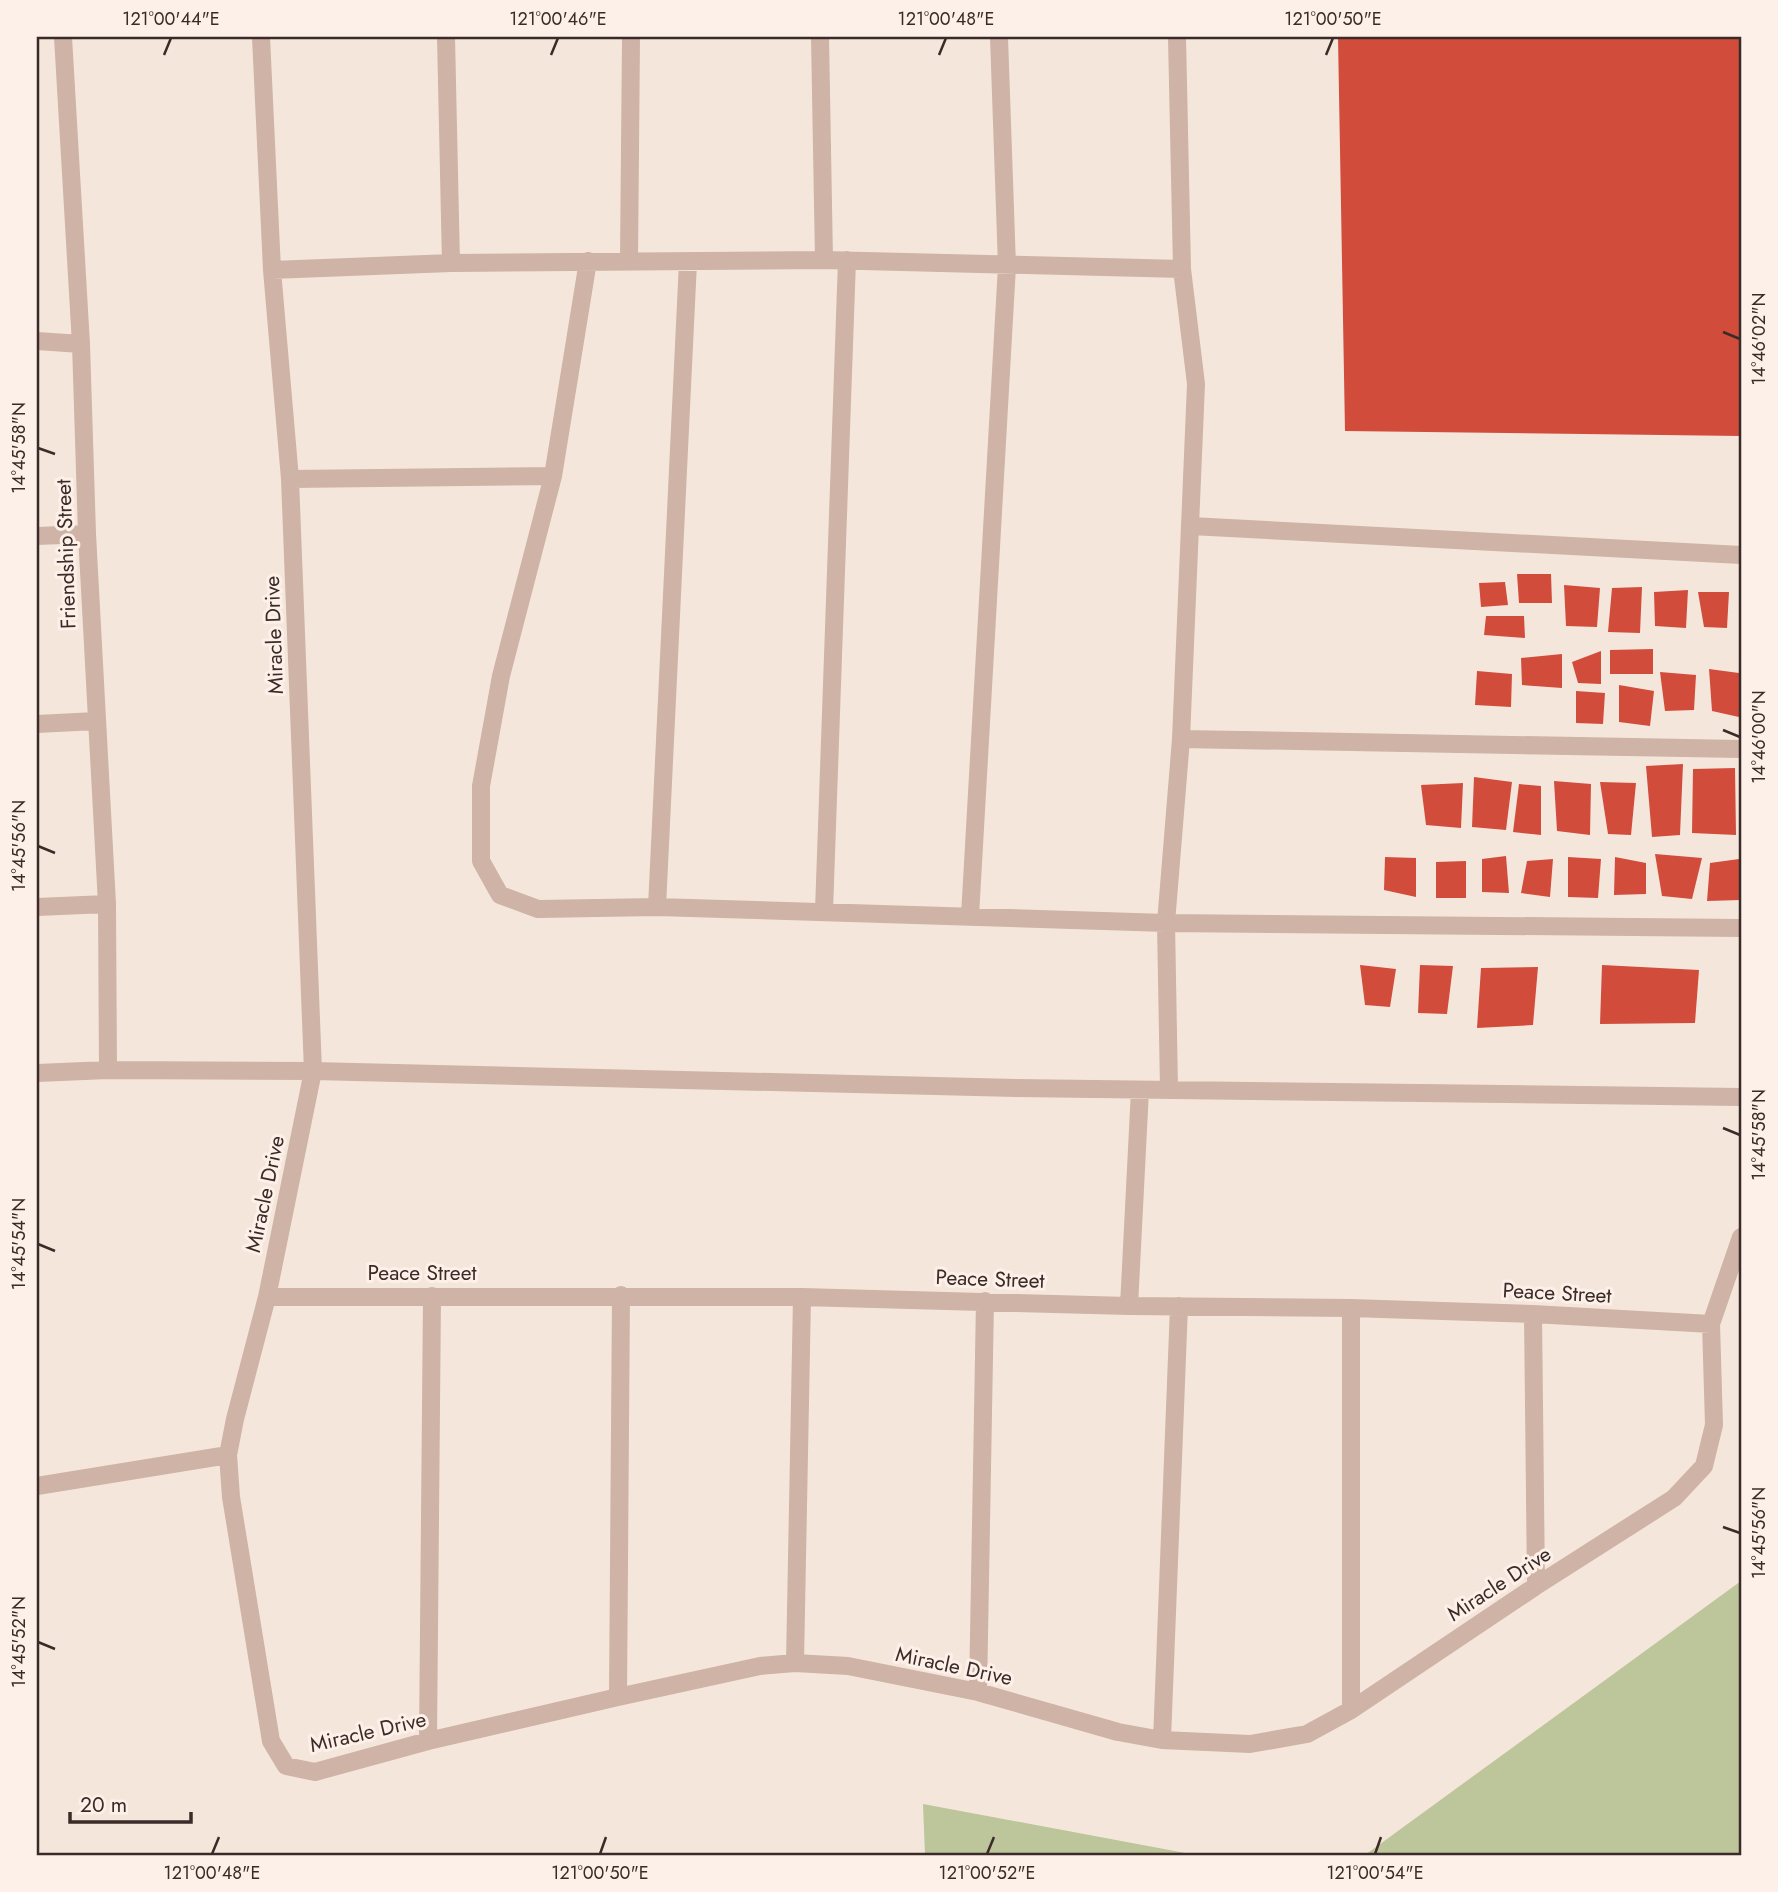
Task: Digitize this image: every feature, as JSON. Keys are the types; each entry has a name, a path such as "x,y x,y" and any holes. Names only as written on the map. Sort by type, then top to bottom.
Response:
{"street":[{"name":"Friendship Street","path":"63,37 107,904 108,1070"},
{"name":"Miracle Drive","path":"261,37 272,270 290,479 313,1071 267,1297 234,1419 228,1455 231,1497 271,1741 286,1766 315,1772 428,1741 618,1697 761,1666 795,1663 848,1667 978,1692 1118,1732 1162,1740 1250,1744 1307,1734 1351,1710 1536,1586 1675,1498 1704,1466 1714,1425 1712,1324 1741,1237"},
{"path":"446,37 451,263"},
{"path":"629,261 631,37"},
{"path":"820,37 824,260"},
{"path":"970,916 1007,266 999,37"},
{"path":"1169,1089 1166,923 1181,739 1196,384 1182,269 1177,37"},
{"path":"272,270 451,263 824,260 1182,269"},
{"path":"824,911 846,260"},
{"path":"587,261 553,476 501,676 481,786 481,861 500,895 538,909 657,907 1166,923 1741,928"},
{"path":"657,907 688,262"},
{"path":"37,341 80,344"},
{"path":"290,479 553,476"},
{"path":"1191,526 1741,555"},
{"path":"37,536 87,534"},
{"path":"37,724 96,721"},
{"path":"1181,739 1741,749"},
{"path":"37,907 107,904"},
{"path":"37,1073 108,1070 313,1071 1140,1090 1741,1097"},
{"path":"1129,1306 1140,1090"},
{"path":"618,1697 621,1295"},
{"path":"428,1741 432,1296"},
{"name":"Peace Street","path":"267,1297 802,1297 1129,1306 1351,1308 1712,1324"},
{"path":"795,1663 802,1297"},
{"path":"978,1692 985,1301"},
{"path":"1162,1740 1179,1306"},
{"path":"1351,1308 1351,1710"},
{"path":"1533,1314 1536,1586"},
{"path":"37,1486 228,1455"}],"green space":[{"path":"1741,1581 1741,1855 1365,1855"},
{"path":"923,1804 1196,1855 925,1855"}],"building":[{"path":"1338,37 1741,37 1741,436 1345,431"},
{"path":"1517,574 1551,574 1552,603 1519,603"},
{"path":"1505,582 1508,605 1481,607 1479,583"},
{"path":"1564,585 1600,588 1597,627 1566,626"},
{"path":"1642,587 1640,633 1608,632 1612,588"},
{"path":"1688,590 1686,628 1655,626 1654,592"},
{"path":"1698,592 1729,592 1727,628 1704,627"},
{"path":"1486,616 1524,616 1525,638 1484,635"},
{"path":"1653,649 1653,674 1610,674 1610,650"},
{"path":"1601,651 1601,684 1578,683 1572,662"},
{"path":"1562,654 1562,688 1522,685 1521,658"},
{"path":"1709,669 1739,673 1739,717 1712,711"},
{"path":"1477,671 1512,674 1511,707 1475,705"},
{"path":"1660,672 1696,675 1694,710 1665,711"},
{"path":"1619,685 1654,691 1650,726 1619,722"},
{"path":"1576,691 1605,693 1603,724 1576,723"},
{"path":"1683,764 1680,835 1652,837 1646,766"},
{"path":"1735,768 1736,835 1692,833 1693,769"},
{"path":"1474,777 1512,782 1506,830 1472,827"},
{"path":"1554,781 1591,784 1590,835 1557,831"},
{"path":"1600,782 1636,783 1631,835 1608,834"},
{"path":"1463,783 1461,828 1426,825 1421,785"},
{"path":"1519,784 1541,786 1541,835 1513,832"},
{"path":"1655,854 1702,858 1692,899 1662,896"},
{"path":"1506,856 1509,893 1482,892 1482,859"},
{"path":"1385,857 1416,858 1416,897 1384,890"},
{"path":"1568,857 1601,859 1598,898 1568,897"},
{"path":"1615,857 1646,863 1646,894 1614,895"},
{"path":"1553,859 1550,897 1521,893 1527,861"},
{"path":"1739,859 1740,900 1707,901 1710,863"},
{"path":"1466,861 1466,898 1436,898 1436,862"},
{"path":"1360,965 1396,969 1390,1007 1365,1005"},
{"path":"1420,965 1453,966 1447,1014 1418,1013"},
{"path":"1602,965 1699,970 1695,1023 1600,1024"},
{"path":"1538,967 1533,1025 1477,1028 1481,968"}]}
